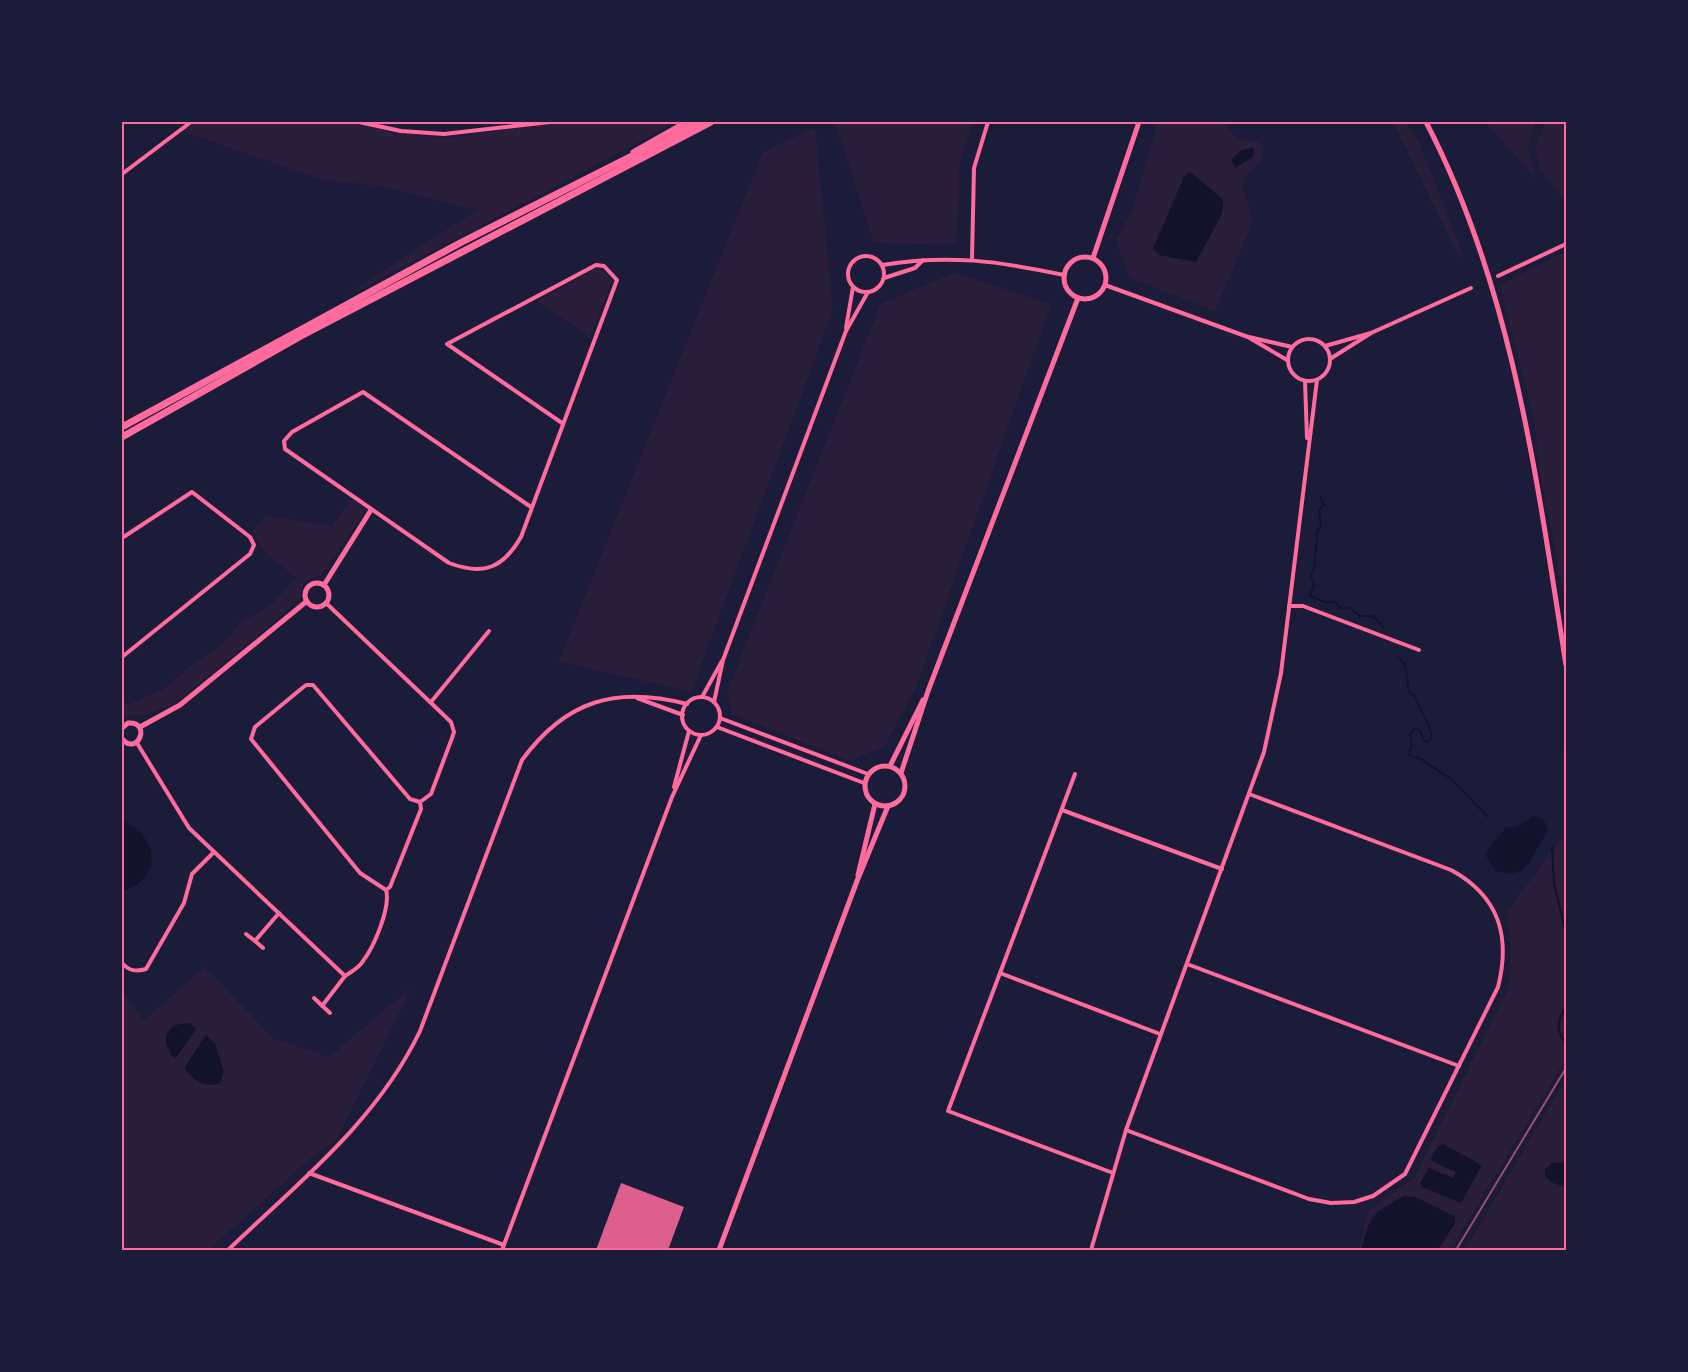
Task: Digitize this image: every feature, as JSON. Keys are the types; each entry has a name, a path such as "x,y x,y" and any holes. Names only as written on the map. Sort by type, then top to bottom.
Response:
{"highway":[{"path":"122,427 297,329 626,157 699,122"},
{"path":"122,437 311,330 711,122"}],"street":[{"path":"122,174 191,122"},
{"path":"359,122 401,130 444,134 550,122"},
{"path":"626,157 686,122"},
{"path":"972,259 974,168 988,122"},
{"path":"1093,258 1138,122"},
{"path":"1426,122 1482,258 1506,340 1537,480 1566,665"},
{"path":"1498,276 1566,244"},
{"path":"846,331 854,286 849,270 856,260 870,257 882,265 924,260 972,259 1064,275"},
{"path":"1076,258 1093,258 1104,269 1105,285 1094,297 1078,298 1067,289 1064,275 1066,267 1076,258"},
{"path":"884,278 915,268 924,260"},
{"path":"502,1251 672,796 701,735 717,727 720,718 714,702 723,660 846,331 868,292 878,288 884,278 882,265"},
{"path":"531,507 363,392 287,435 284,445 285,450 449,563 476,570 504,561 521,537 617,280 604,266 596,266 447,344 562,423"},
{"path":"1105,285 1248,337 1292,347"},
{"path":"854,286 868,292"},
{"path":"1330,359 1371,333 1471,288"},
{"path":"719,1251 857,881 888,806 903,795 905,784 901,772 928,691 1078,298"},
{"path":"1325,346 1371,333"},
{"path":"1248,337 1287,360 1294,376 1305,381 1317,380 1327,371 1330,359 1325,346 1305,339 1292,347 1287,360"},
{"path":"1091,1251 1126,1130 1249,794 1271,726 1289,606 1317,380"},
{"path":"1305,381 1308,448"},
{"path":"122,538 192,492 250,537 254,545 250,554 122,657"},
{"path":"324,585 371,510"},
{"path":"313,583 324,585 328,591 326,603 318,607 307,601 305,594 307,588 313,583"},
{"path":"140,727 180,705 307,601"},
{"path":"326,603 451,722 454,732 431,794 420,802 417,820 390,887 386,890"},
{"path":"1289,606 1303,606 1419,650"},
{"path":"431,702 489,631"},
{"path":"637,697 644,695 687,704 702,697 723,660"},
{"path":"322,1006 345,976 361,964 370,952 388,904 386,890 360,873 254,745 251,733 306,685 313,685 406,796 420,802"},
{"path":"890,766 928,691"},
{"path":"228,1251 367,1115 404,1063 420,1030 522,760 535,741 571,711 590,703 620,696 637,697 682,715 689,730 672,796"},
{"path":"702,697 714,702"},
{"path":"682,715 687,704"},
{"path":"720,718 868,774"},
{"path":"122,724 131,722 140,727"},
{"path":"122,741 130,744 136,743 141,738 140,727"},
{"path":"717,727 864,783"},
{"path":"689,730 701,735"},
{"path":"136,743 189,828 345,976"},
{"path":"888,806 875,804 866,793 864,783 868,774 880,766 890,766 901,772"},
{"path":"1076,774 948,1111 1113,1173"},
{"path":"1126,1130 1309,1199 1332,1203 1354,1202 1373,1196 1406,1174 1498,987 1504,964 1503,936 1496,914 1486,897 1469,880 1451,870 1249,794"},
{"path":"857,881 875,804"},
{"path":"1062,810 1222,869"},
{"path":"122,963 127,969 138,972 147,969 184,903 192,874 214,852"},
{"path":"255,941 279,913"},
{"path":"246,934 263,948"},
{"path":"1187,964 1459,1066"},
{"path":"1000,973 1160,1034"},
{"path":"314,998 330,1013"},
{"path":"309,1173 504,1245"}],"shaded area":[{"path":"197,122 351,122 401,133 447,138 563,122 677,122 338,301 477,210 382,186 323,180 182,131"},
{"path":"835,122 972,122 960,161 956,245 874,243"},
{"path":"1158,122 1224,122 1234,135 1260,142 1264,149 1259,165 1247,174 1242,186 1253,221 1215,311 1130,278 1116,241 1132,211","holes":["1184,177 1202,181 1221,216 1196,261 1153,249"]},
{"path":"1393,122 1407,122 1419,142 1462,251 1461,261"},
{"path":"1485,122 1536,122 1527,147 1536,178"},
{"path":"1546,122 1566,122 1566,202 1540,169 1535,148"},
{"path":"815,128 833,310 691,692 559,661 763,152"},
{"path":"1252,148 1254,156 1235,168 1231,160 1242,150"},
{"path":"1190,172 1222,198 1223,206 1221,216 1196,262 1159,255 1153,249 1184,177"},
{"path":"1566,251 1566,607 1540,472 1534,419 1500,285"},
{"path":"595,269 603,269 612,281 590,337 537,302"},
{"path":"955,273 1051,304 917,685 885,746 850,761 732,714 727,692 881,303"},
{"path":"351,500 366,510 321,576 311,578 303,584 300,597 279,618 175,703 145,715 126,715 122,710 122,696 127,705 166,688 192,664 219,648 240,623 270,606 296,578 262,550 253,530 266,516 332,526"},
{"path":"1563,743 1566,761 1566,1058 1450,1250 1438,1250 1455,1223 1455,1216 1415,1197 1404,1196 1377,1211 1371,1219 1361,1250 1359,1250 1368,1211 1414,1178 1509,987 1511,947 1507,912 1563,836","holes":["1429,1169 1453,1179 1456,1172 1460,1202"]},
{"path":"1533,816 1544,820 1548,832 1528,864 1516,873 1495,871 1485,854 1506,827 1517,827"},
{"path":"122,821 134,827 143,836 149,846 151,856 146,876 137,885 124,891 122,890"},
{"path":"205,967 274,1039 329,1057 412,987 336,1141 321,1149 208,1250 122,1250 122,992 144,1020"},
{"path":"189,1023 196,1029 176,1058 171,1055 165,1040 173,1027"},
{"path":"206,1035 215,1043 224,1072 220,1083 214,1085 199,1082 184,1068"},
{"path":"1566,1079 1566,1250 1465,1250"},
{"path":"1443,1144 1482,1165 1461,1203 1422,1187 1420,1183 1429,1168 1453,1178 1456,1172 1430,1160 1438,1146"},
{"path":"1565,1162 1566,1187 1553,1183 1545,1177 1545,1170 1552,1163"},
{"path":"1404,1196 1415,1197 1455,1217 1455,1223 1438,1250 1361,1250 1370,1222 1379,1212"}],"building":[{"path":"621,1183 684,1207 668,1250 596,1250"}],"waterway":[{"path":"1320,496 1324,505 1319,510 1321,525 1316,535 1315,566 1311,576 1314,584 1310,596 1325,602 1335,602 1340,608 1350,608 1360,616 1373,616 1384,628"},
{"path":"1397,656 1405,665 1409,692 1415,696 1432,738 1427,742 1423,740 1420,730 1414,729 1410,734 1412,745 1408,755 1421,759 1451,779 1488,817"},
{"path":"1552,846 1554,884 1566,933"},
{"path":"1564,1041 1559,1032 1559,1024 1566,1006"}],"railway":[{"path":"1456,1250 1566,1068"}]}
